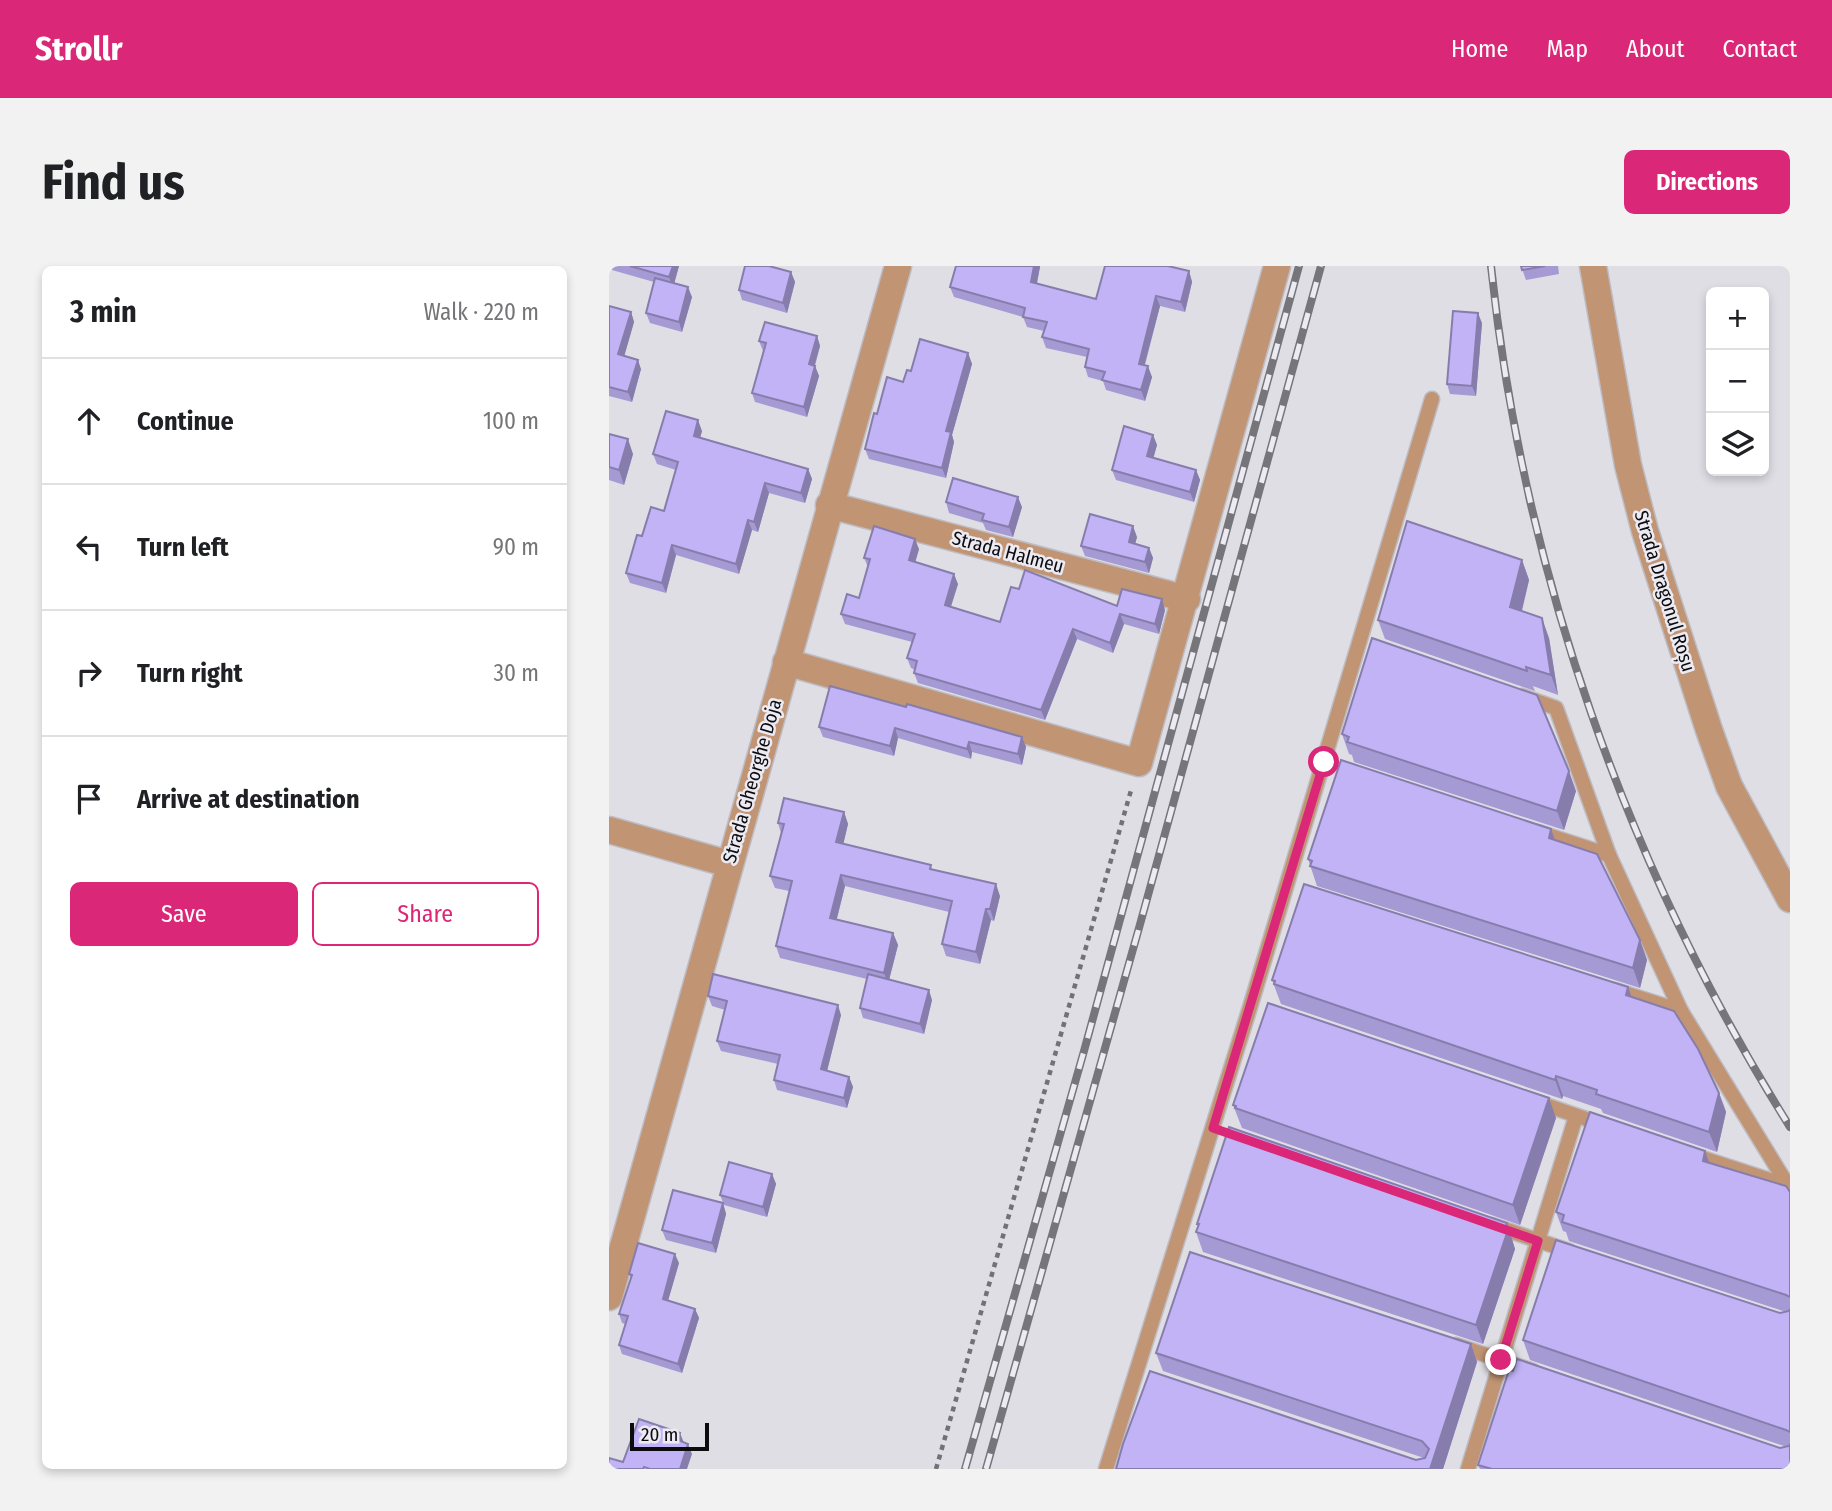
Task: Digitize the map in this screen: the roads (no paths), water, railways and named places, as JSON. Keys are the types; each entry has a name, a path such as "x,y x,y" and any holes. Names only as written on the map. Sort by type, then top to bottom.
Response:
{"street":[{"name":"Strada Gheorghe Doja","path":"609,1297 898,266"},
{"path":"786,662 1139,763 1187,598 1277,266"},
{"name":"Strada Dragonul Roșu","path":"1593,266 1628,465 1657,571 1729,786 1790,899"},
{"name":"Strada Halmeu","path":"829,505 1187,598"},
{"path":"609,830 729,864"}],"lane":[{"path":"1106,1469 1143,1375 1258,1007 1366,644 1431,399"},
{"path":"1503,690 1556,708 1609,855 1681,1011 1789,1188"},
{"path":"1518,825 1609,855"},
{"path":"1602,986 1681,1011"},
{"path":"1524,1098 1616,1129"},
{"path":"1468,1469 1576,1116"},
{"path":"1682,1151 1789,1188"},
{"path":"1473,1219 1578,1254"},
{"path":"1436,1339 1541,1373"}],"railway":[{"path":"965,1469 1084,1051 1299,266"},
{"path":"986,1469 1139,928 1321,266"},
{"path":"1491,266 1506,380 1528,493 1557,604 1591,714 1632,821 1679,926 1732,1028 1790,1127"}]}
